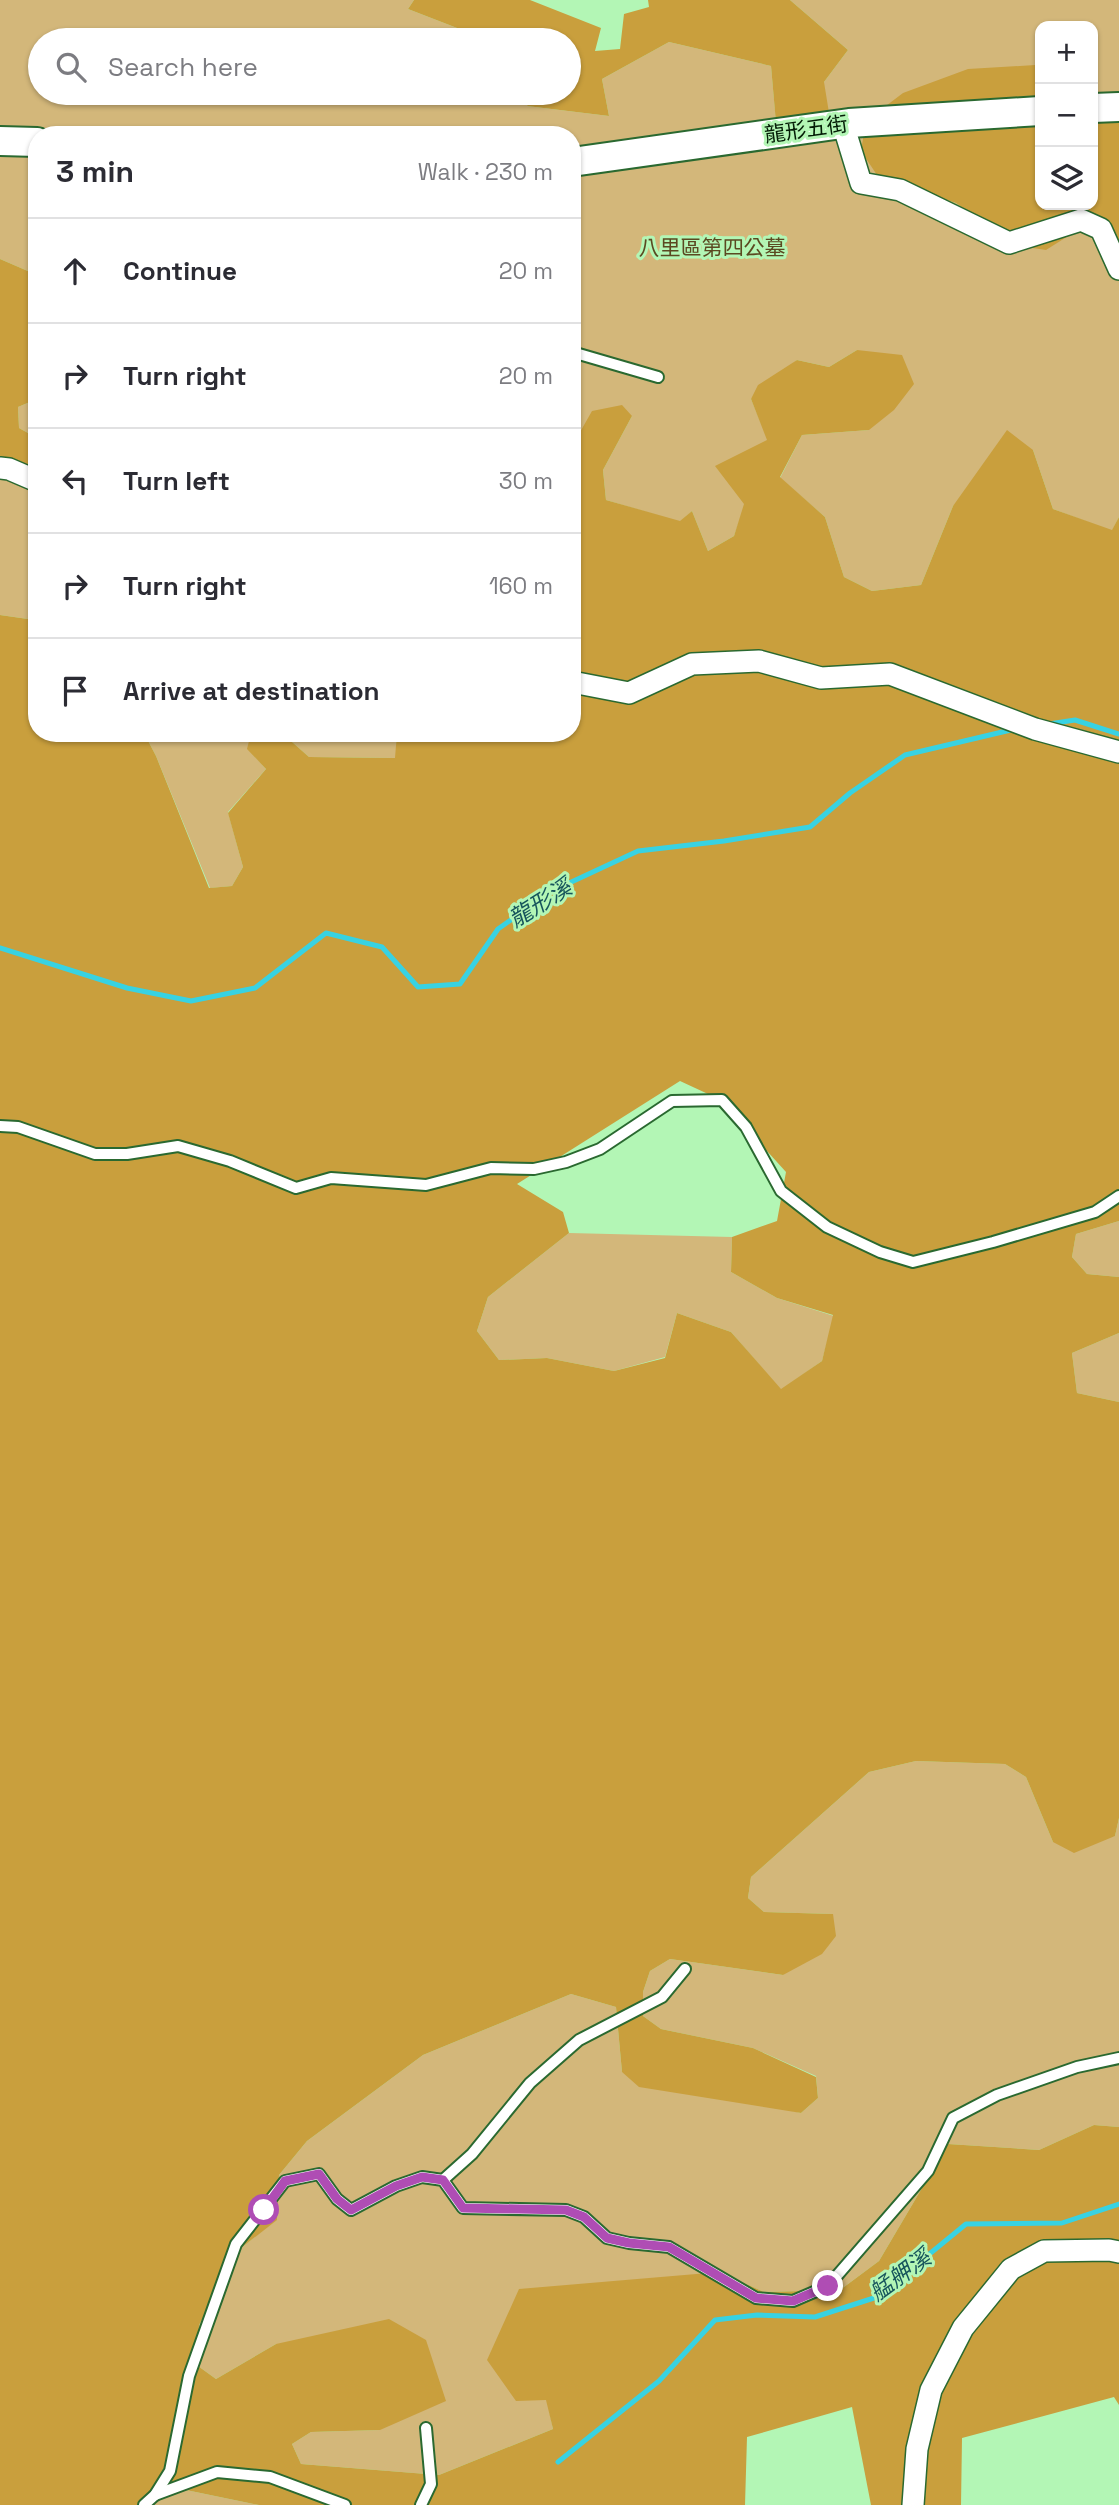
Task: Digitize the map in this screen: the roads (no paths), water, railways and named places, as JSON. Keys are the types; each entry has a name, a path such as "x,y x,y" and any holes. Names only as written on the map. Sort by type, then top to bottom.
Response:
{"street":[{"path":"1098,108 1119,107"},
{"name":"龍形五街","path":"581,161 843,124 1035,111"},
{"path":"843,124 861,183 900,190 1009,243 1082,220 1101,229 1119,269"},
{"path":"0,141 28,142"},
{"path":"0,468 28,477"},
{"path":"581,684 629,693 692,664 759,661 821,678 890,674 1035,729 1119,752"},
{"path":"913,2505 917,2449 932,2390 962,2328 1011,2269 1044,2251 1119,2252"}],"lane":[{"path":"581,355 658,377"},
{"path":"0,1126 18,1128 95,1154 127,1154 178,1146 230,1161 296,1188 331,1178 426,1185 491,1168 534,1169 566,1162 600,1149 672,1101 722,1100 746,1128 781,1191 827,1227 880,1252 913,1262 1095,1212 1119,1196"},
{"path":"443,2180 472,2154 530,2083 579,2039 662,1997 685,1969"},
{"path":"144,2505 155,2495 170,2471 189,2376 236,2244 285,2181 319,2174 337,2199 351,2210 396,2186 422,2177 443,2180 463,2208 566,2210 584,2217 607,2238 669,2247 756,2298 793,2301 828,2286 845,2267 928,2171 953,2118 997,2095 1077,2067 1119,2057"},
{"path":"421,2505 431,2484 426,2428"},
{"path":"155,2495 217,2472 270,2477 345,2505"}],"waterway":[{"name":"龍形溪","path":"1049,724 1075,720 1119,734"},
{"name":"龍形溪","path":"0,948 127,988 191,1001 255,988 326,933 382,947 418,987 460,984 498,929 552,891 638,851 810,827 850,793 905,755 1015,729"},
{"name":"艋舺溪","path":"558,2462 659,2381 715,2320 757,2315 815,2317 877,2297 966,2224 1062,2223 1119,2204"}],"park label":[{"name":"八里區第四公墓","path":"712,247"}]}
